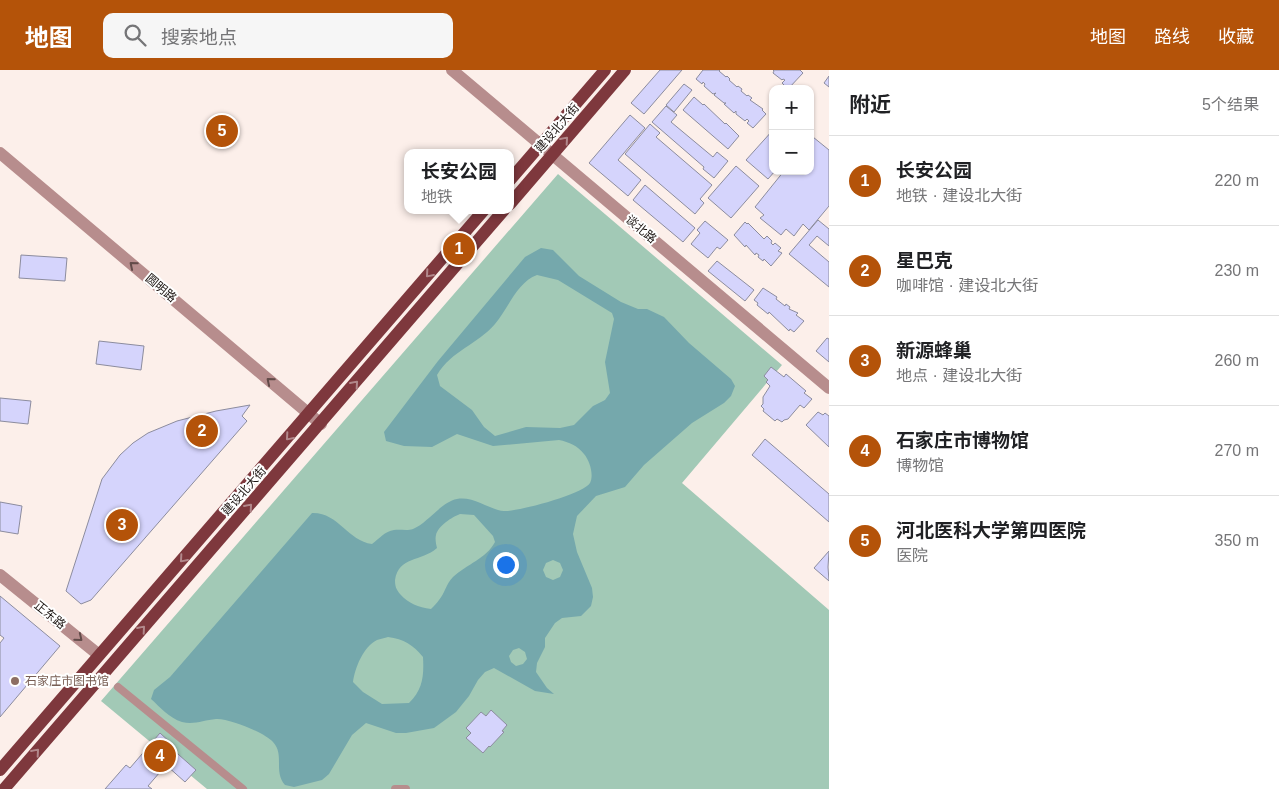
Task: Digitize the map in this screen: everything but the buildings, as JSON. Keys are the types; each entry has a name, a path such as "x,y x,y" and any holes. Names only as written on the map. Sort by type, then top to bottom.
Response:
{"main road":[{"name":"建设北大街","path":"514,175 605,70"},
{"name":"建设北大街","path":"514,199 625,70"},
{"name":"建设北大街","path":"0,770 481,214"},
{"name":"建设北大街","path":"4,789 501,214"}],"street":[{"name":"谈北路","path":"452,70 829,388"},
{"name":"圆明路","path":"0,153 321,424"},
{"name":"正东路","path":"0,575 100,655"},
{"path":"118,686 243,789"},
{"path":"395,789 406,789"}],"green space":[{"path":"558,174 782,365 682,483 829,610 829,789 207,789 101,701"}],"water":[{"path":"541,248 553,250 579,276 621,302 638,309 647,309 664,317 689,343 731,379 735,386 731,396 724,403 692,423 644,465 625,487 596,496 577,516 573,534 577,552 592,588 593,597 591,606 581,616 562,618 555,623 545,638 545,647 537,663 536,672 547,688 554,694 535,691 494,668 485,672 478,680 469,696 456,712 434,728 396,733 366,723 352,735 329,774 322,780 294,787 285,785 282,780 276,747 263,734 238,723 222,719 186,723 169,715 151,699 154,690 170,677 312,513 329,517 356,538 372,544 391,531 411,530 419,526 445,504 457,499 469,499 498,510 511,511 564,497 590,483 590,464 582,451 570,443 559,440 493,446 457,434 432,447 404,446 386,441 384,432 438,361 525,257","holes":["537,275 558,280 612,313 614,319 605,362 610,393 605,400 593,406 574,425 560,428 526,427 495,436 484,427 472,410 440,386 437,375 450,359 495,324 518,290 530,278","457,515 474,515 493,536 495,542 487,553 453,577 431,609 414,604 403,597 397,589 395,580 397,572 406,563 437,548 436,535 439,528","553,560 560,563 563,570 560,577 553,580 546,577 543,570 546,563","388,637 403,641 416,649 423,657 422,682 414,698 409,703 382,704 363,692 353,682 358,664 364,653 377,640","519,648 525,652 527,659 523,664 516,666 511,662 509,656 513,650"]}],"place":[{"name":"河北医科大学第四医院","path":"222,131"},
{"name":"长安公园","path":"459,249"},
{"name":"星巴克","path":"202,431"},
{"name":"新源蜂巢","path":"122,525"},
{"name":"石家庄市图书馆","path":"15,681"},
{"name":"石家庄市博物馆","path":"160,756"}]}
